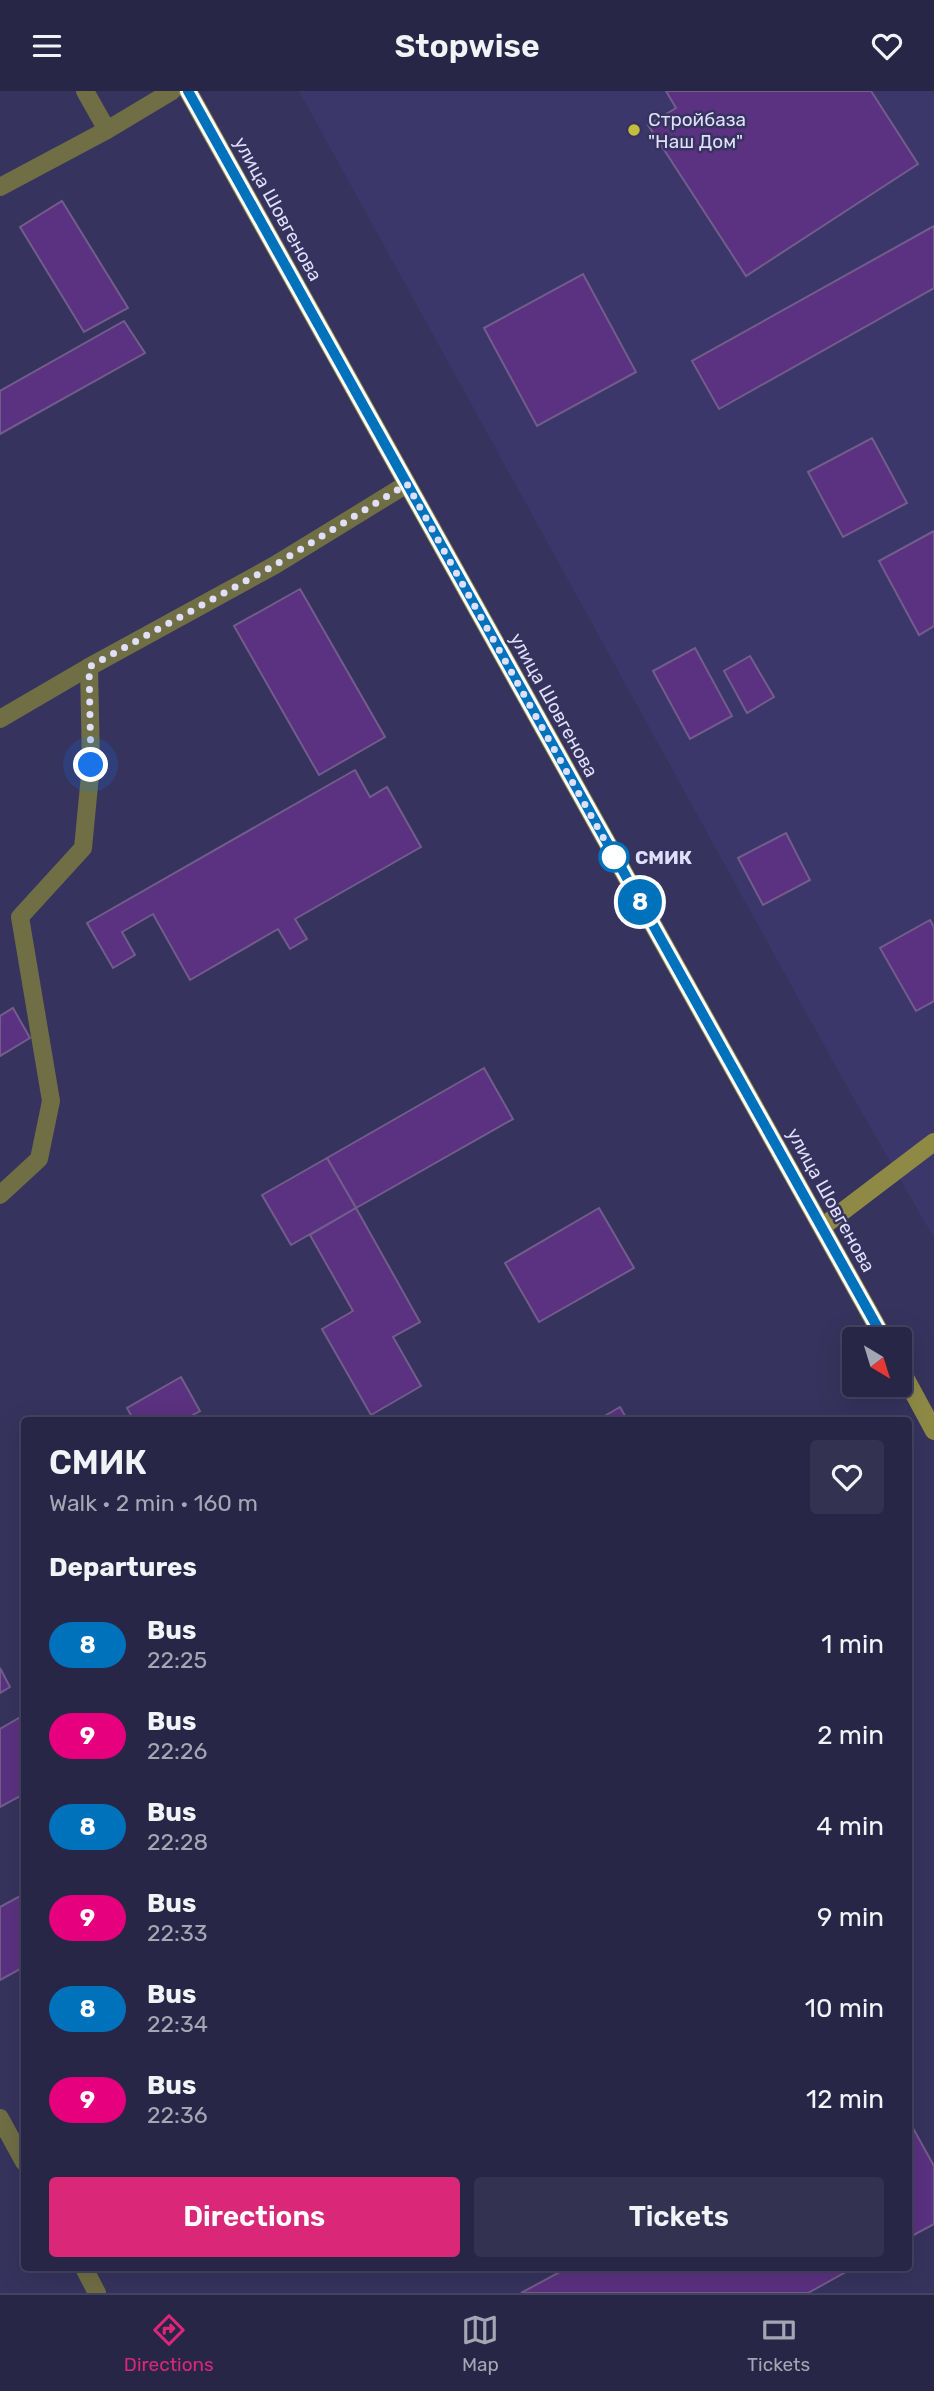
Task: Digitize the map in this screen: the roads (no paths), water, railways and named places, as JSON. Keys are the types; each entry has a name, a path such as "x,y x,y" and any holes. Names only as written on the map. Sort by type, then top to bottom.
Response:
{"street":[{"path":"85,91 107,130"},
{"path":"0,187 107,130 172,91"},
{"name":"улица Шовгенова","path":"188,91 877,1327"},
{"path":"0,719 275,565 407,484"},
{"path":"0,1195 39,1159 51,1101 20,917 83,848 91,765 89,667"},
{"path":"822,1227 934,1142"},
{"path":"912,1390 934,1431"},
{"path":"0,2117 21,2156"},
{"path":"85,2271 97,2293"}],"place":[{"name":"Стройбаза \"Наш Дом\"","path":"634,130"},
{"name":"СМИК","path":"614,857"}]}
